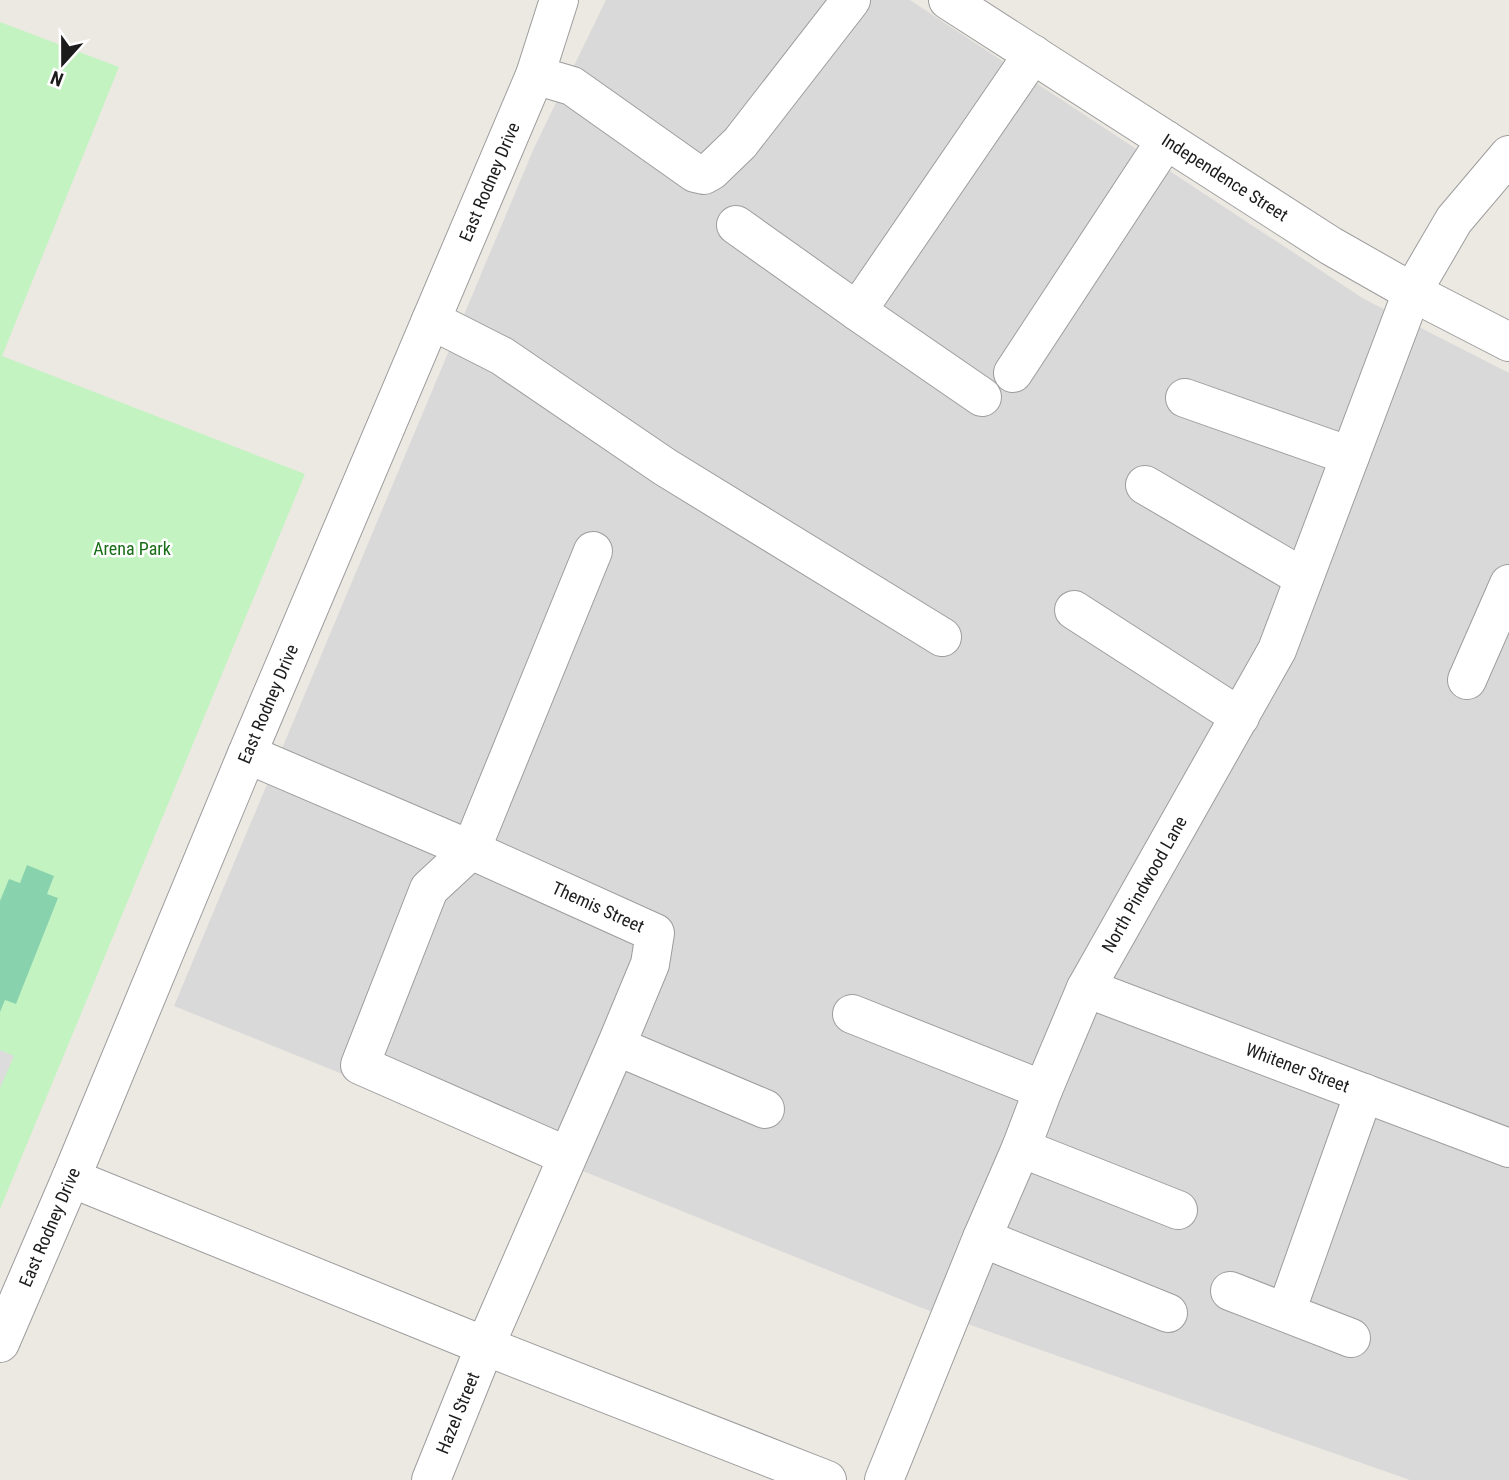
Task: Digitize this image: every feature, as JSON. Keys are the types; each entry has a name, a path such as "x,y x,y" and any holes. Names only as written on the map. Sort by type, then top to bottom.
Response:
{"street":[{"name":"East Rodney Drive","path":"0,1343 537,71 559,0"},
{"name":"East Rodney Drive","path":"537,71 580,0"},
{"path":"537,71 572,86 695,173 704,176 740,143 851,0"},
{"name":"Independence Street","path":"948,0 1331,246 1509,342"},
{"path":"857,311 1033,54"},
{"path":"1013,373 1166,139"},
{"name":"North Pindwood Lane","path":"884,1480 1086,988 1278,650 1412,292 1454,220 1509,155"},
{"path":"736,225 982,397"},
{"path":"431,320 502,356 665,467 942,637"},
{"path":"1185,398 1350,456"},
{"path":"1145,485 1304,578"},
{"path":"567,1156 360,1065 429,889 471,850 593,551"},
{"path":"1467,680 1509,584"},
{"path":"1074,610 1240,717"},
{"name":"Themis Street","path":"247,754 655,933 649,964 616,1046 485,1346"},
{"name":"Whitener Street","path":"1086,988 1509,1148"},
{"path":"852,1014 1043,1090"},
{"path":"616,1046 765,1109"},
{"path":"1286,1312 1364,1093"},
{"path":"1021,1148 1178,1210"},
{"path":"71,1178 485,1346 827,1480"},
{"path":"982,1238 1168,1313"},
{"path":"1230,1291 1351,1338"},
{"name":"Hazel Street","path":"431,1480 485,1346"}],"shaded area":[{"path":"606,0 910,0 1364,299 1509,373 1509,1480 1410,1480 922,1308 174,1006 534,148"},
{"path":"0,1050 14,1056 0,1088"}],"green space":[{"name":"Arena Park","path":"0,22 119,67 2,356 305,474 0,1209"},
{"path":"27,865 54,876 47,894 58,898 16,1004 5,1000 0,1012 0,901 9,879 20,883"}]}
